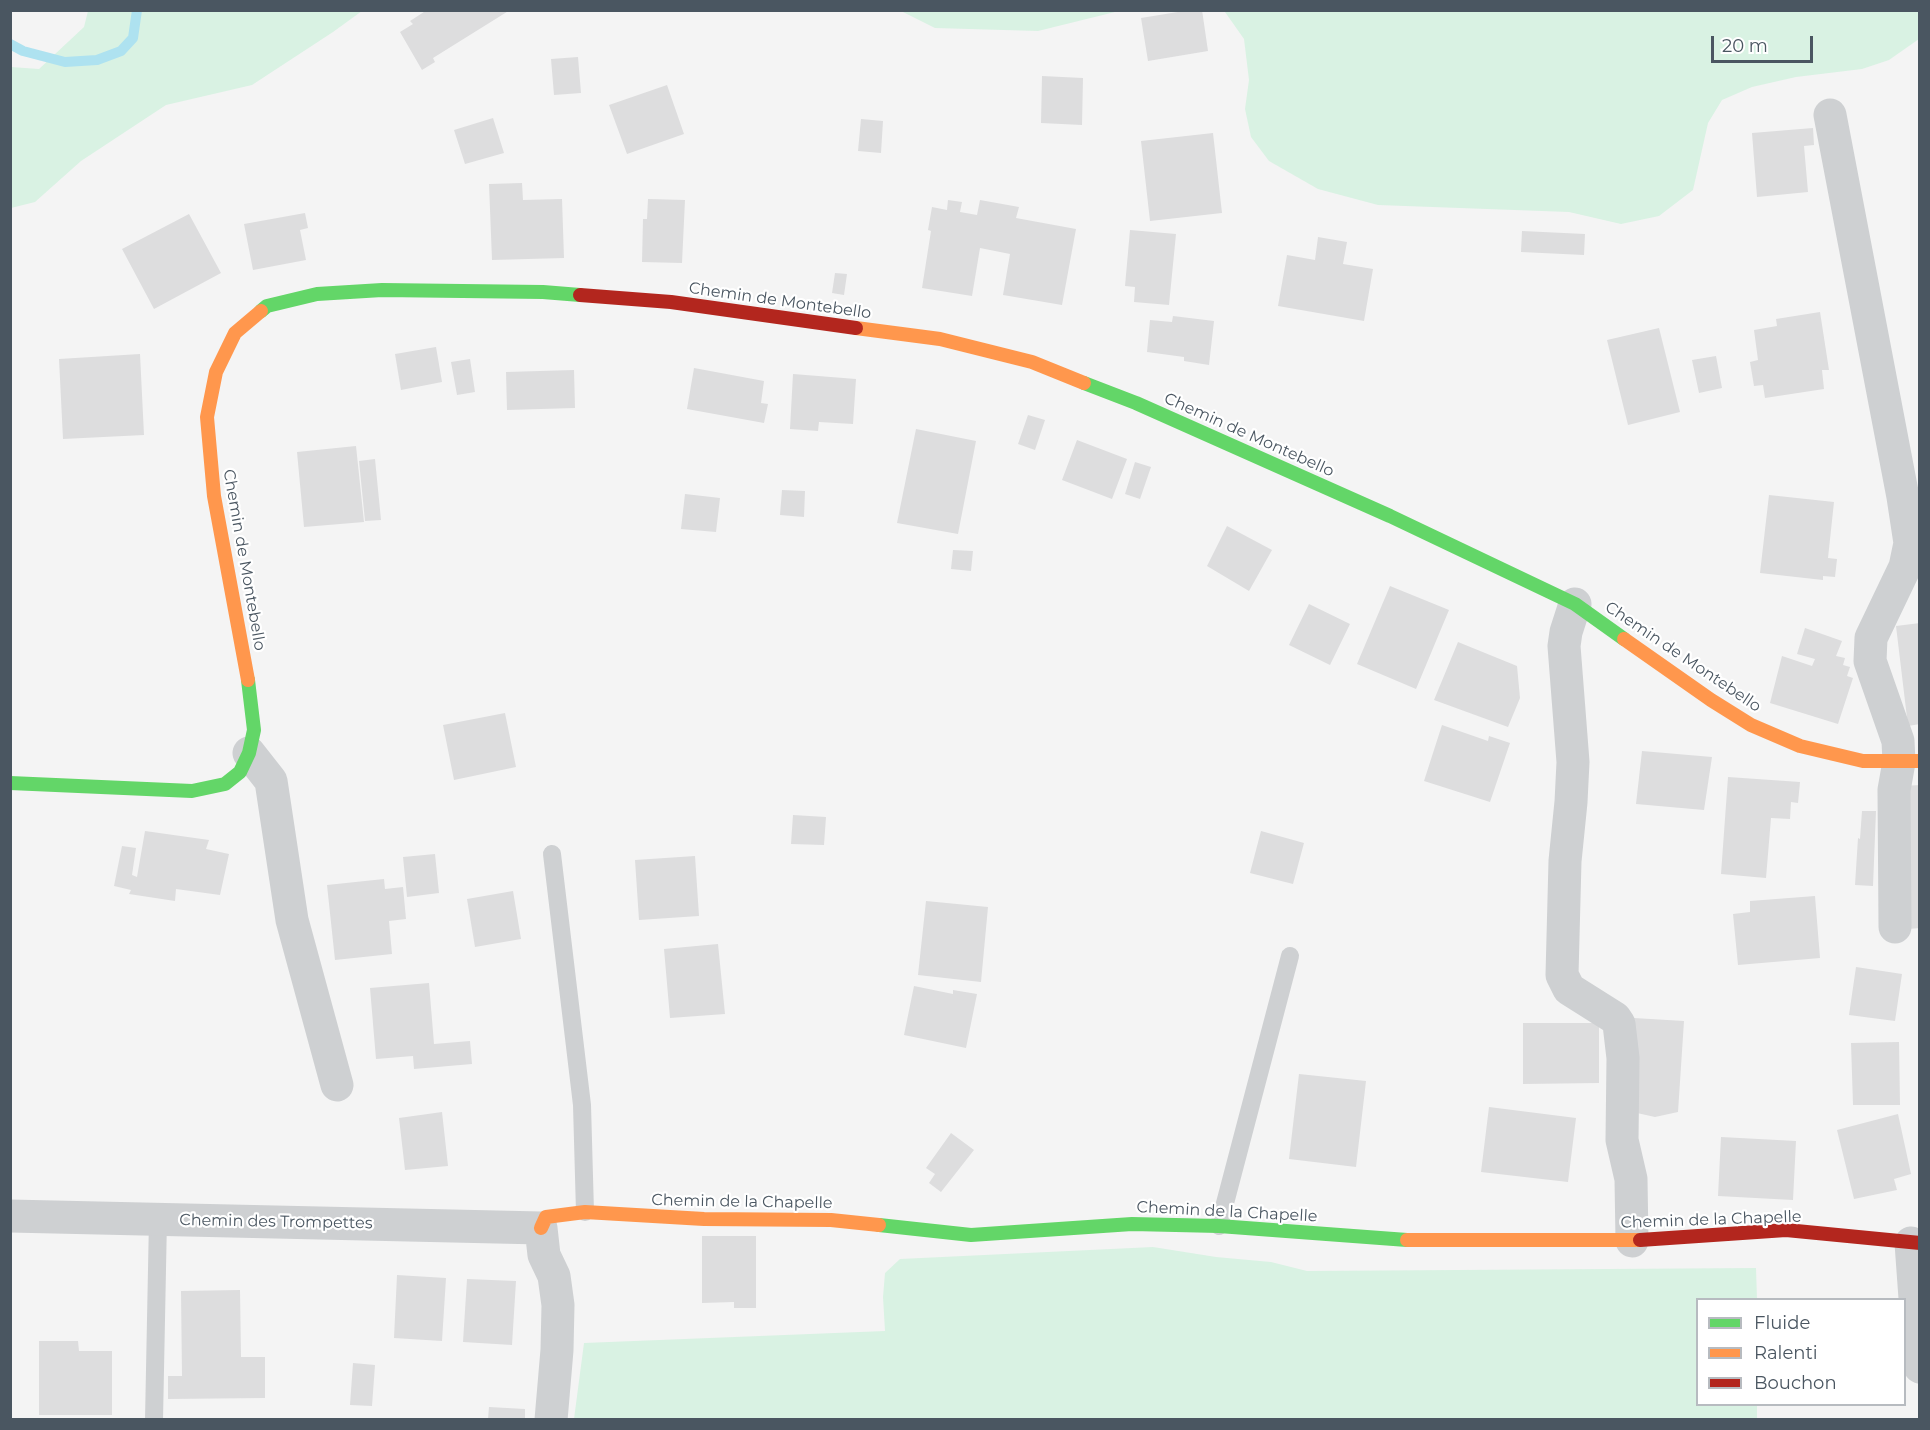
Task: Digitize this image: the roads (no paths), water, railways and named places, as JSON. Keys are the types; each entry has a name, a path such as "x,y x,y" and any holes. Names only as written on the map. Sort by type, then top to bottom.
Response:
{"street":[{"path":"1830,115 1910,543 1905,567 1871,638 1870,661 1898,741 1909,761 1894,790 1894,927"},
{"name":"Chemin de Montebello","path":"10,783 192,791 225,784 240,772 249,753 254,730 250,693 214,496 207,417 216,372 235,333 267,306 317,294 382,290 543,292 671,302 940,339 1032,362 1136,404 1390,516 1575,604 1711,700 1751,724 1800,746 1863,761 1909,761"},
{"path":"1575,604 1564,646 1573,771 1565,861 1562,975 1569,989 1616,1017 1619,1024 1623,1058 1622,1140 1631,1179 1632,1241"},
{"path":"249,753 271,781 292,920 337,1085"},
{"name":"Chemin de la Chapelle","path":"541,1228 546,1217 585,1212 704,1219 831,1220 971,1235 1132,1224 1219,1226 1424,1241 1632,1241 1786,1230 1915,1243"},
{"name":"Chemin des Trompettes","path":"10,1216 541,1228"},
{"path":"541,1228 544,1256 554,1276 558,1305 552,1419"},
{"path":"1915,1243 1920,1367"}],"lane":[{"path":"552,854 582,1104 585,1212"},
{"path":"1219,1226 1290,956"},
{"path":"154,1419 158,1219"}],"waterway":[{"path":"10,44 23,51 65,62 97,60 121,51 133,38 137,10"}]}
